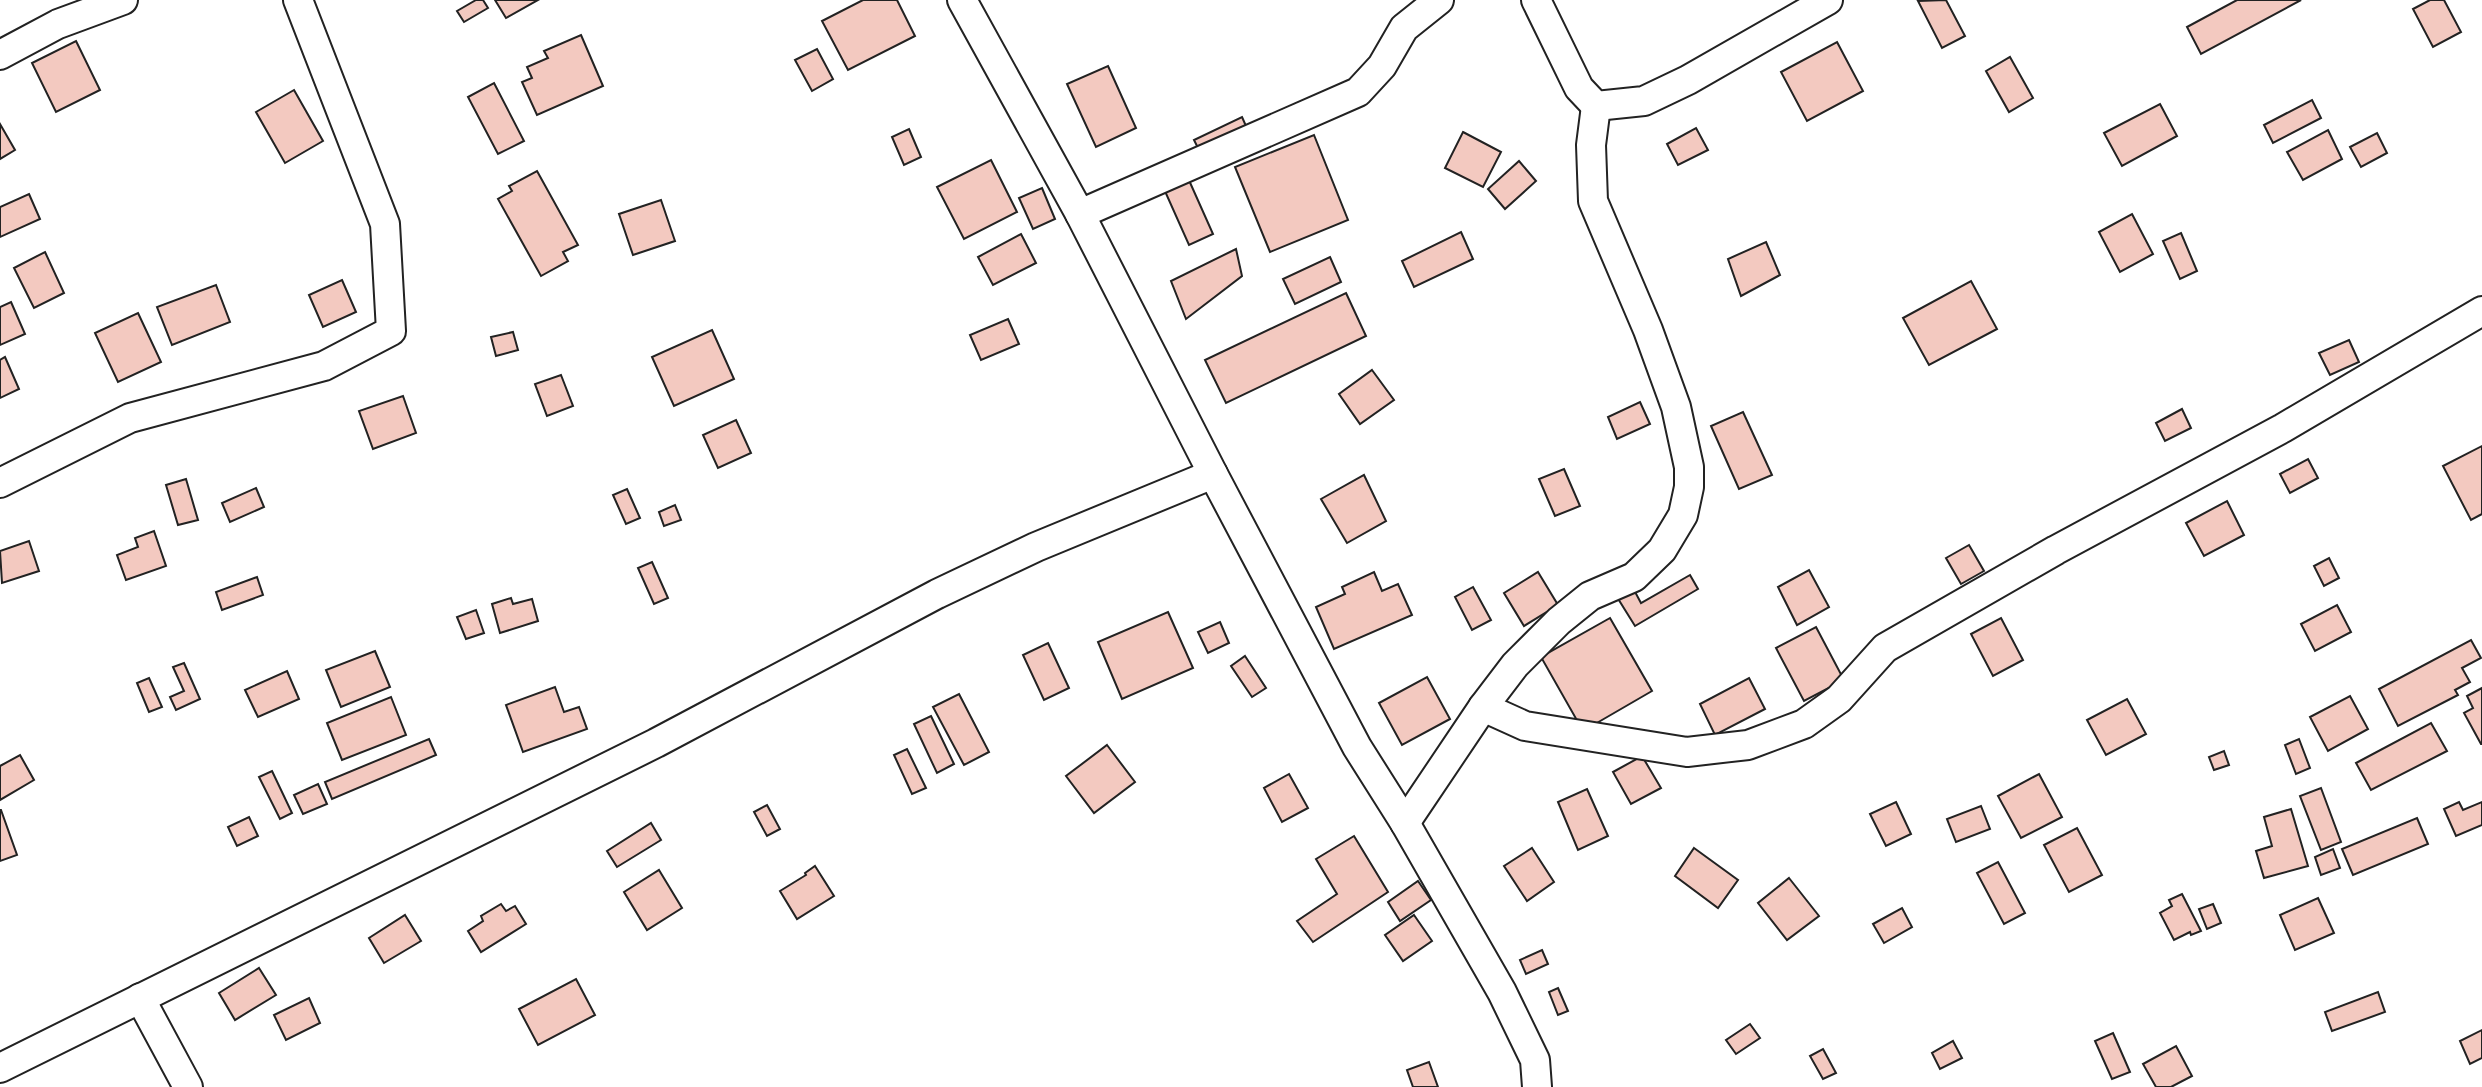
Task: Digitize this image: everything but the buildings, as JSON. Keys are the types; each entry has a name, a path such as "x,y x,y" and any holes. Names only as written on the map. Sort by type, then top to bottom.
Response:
{"street":[{"path":"0,55 58,24 123,0"},
{"path":"0,483 130,418 324,366 391,331 385,224 298,0"},
{"path":"962,0 1080,214 1357,747 1405,823 1525,1035 1535,1060 1537,1087"},
{"path":"1080,214 1358,92 1382,66 1404,28 1439,0"},
{"path":"1536,0 1579,88 1596,106"},
{"path":"1596,106 1644,101 1688,80 1828,0"},
{"path":"1405,823 1515,665 1559,621 1590,596 1634,577 1662,550 1683,515 1689,487 1689,467 1676,407 1648,330 1593,201 1591,145 1596,106"},
{"path":"1483,707 1525,726 1687,752 1748,745 1804,724 1839,699 1885,648 2056,550 2283,428 2482,311"},
{"path":"0,1068 656,743 937,594 1036,547 1213,474"},
{"path":"140,998 188,1087"}]}
